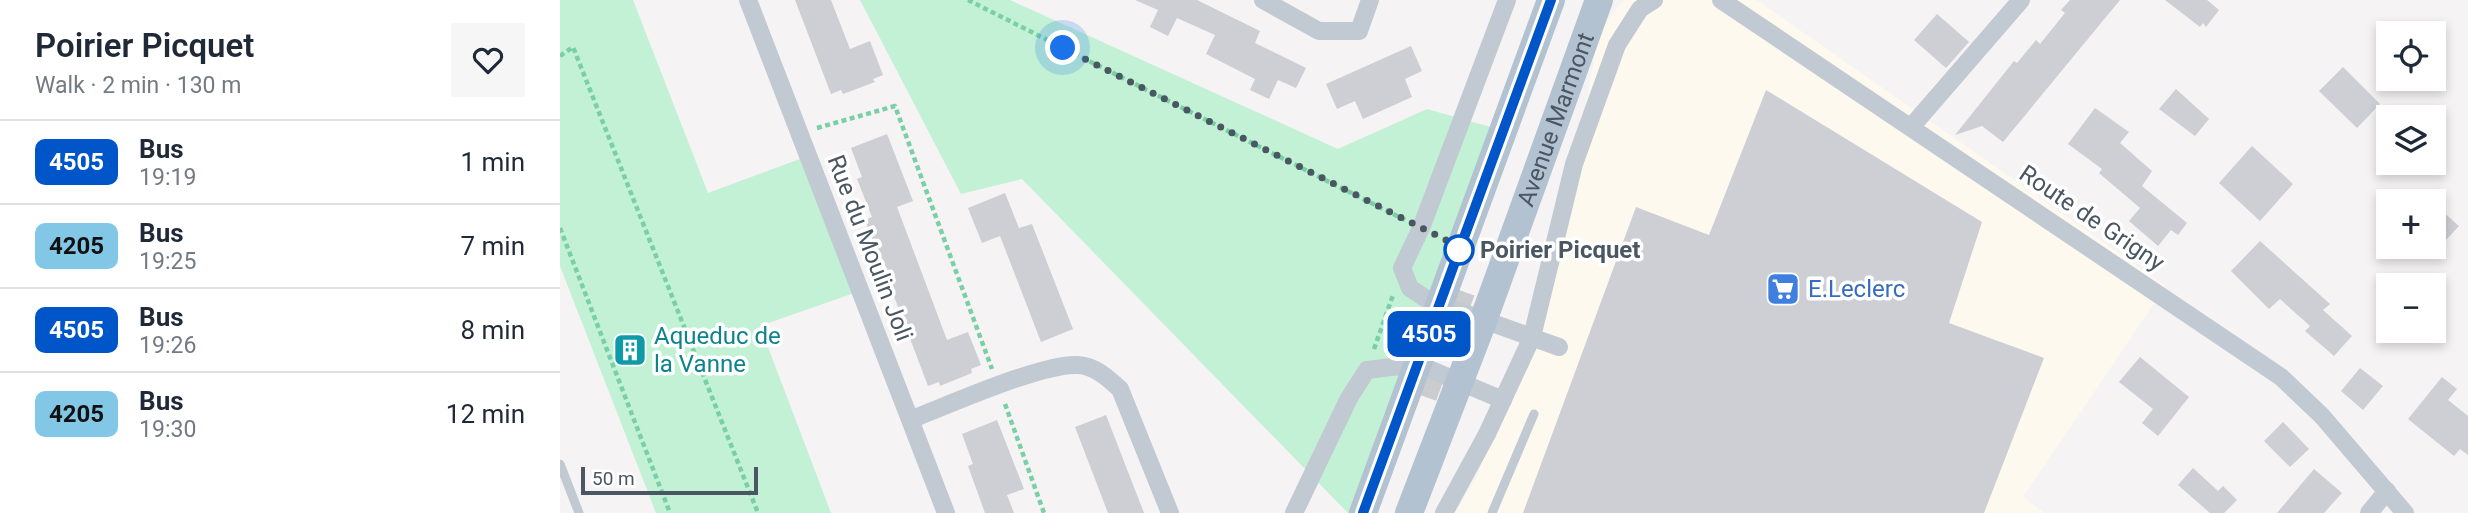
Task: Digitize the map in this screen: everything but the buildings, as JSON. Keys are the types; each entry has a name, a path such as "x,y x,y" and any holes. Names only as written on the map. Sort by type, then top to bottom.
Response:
{"main road":[{"name":"Avenue Marmont","path":"1363,513 1551,0"},
{"name":"Avenue Marmont","path":"1569,0 1470,289 1583,0"},
{"name":"Avenue Marmont","path":"1409,513 1483,321 1599,0"},
{"path":"1380,513 1429,398 1393,513"}],"street":[{"name":"Rue du Moulin Joli","path":"748,0 912,419 946,513"},
{"path":"1263,0 1319,31 1359,32 1370,0"},
{"path":"1507,0 1421,228 1402,268 1410,288 1440,304 1559,347"},
{"path":"1444,513 1503,400 1532,337 1574,164 1617,45 1640,9 1654,0"},
{"name":"Route de Grigny","path":"1721,0 1912,126 2281,377 2322,416 2405,513"},
{"path":"1912,126 2021,0"},
{"path":"1294,513 1349,398 1367,370 1417,364 1503,400"},
{"path":"912,419 1049,368 1079,365 1104,374 1120,389 1170,513"},
{"path":"2369,513 2387,491"}],"lane":[{"path":"1492,513 1534,414"},
{"path":"560,464 579,513"}],"path":[{"path":"968,0 1421,228"},
{"path":"560,56 573,47 758,513"},
{"path":"799,133 895,106 1044,513"},
{"path":"560,228 670,513"},
{"path":"1367,370 1402,268"}],"shaded area":[{"path":"1624,0 1757,0 2166,286 2023,497 2045,513 1455,513 1476,478 1553,283 1600,28"}],"green space":[{"path":"560,0 633,0 708,193 808,156 860,291 760,326 831,513 656,513 560,266"},
{"path":"860,0 1010,0 1338,149 1427,109 1494,128 1353,513 1348,513 1022,179 961,194"}],"tunnel":[{"path":"1423,396 1463,286"}],"bus line":[{"name":"4505","path":"1363,513 1551,0"}],"place":[{"name":"Poirier Picquet","path":"1459,250"},
{"name":"E.Leclerc","path":"1783,289"},
{"name":"Aqueduc de la Vanne","path":"630,350"}],"route":[{"path":"1063,48 1460,247 1459,250"}]}
